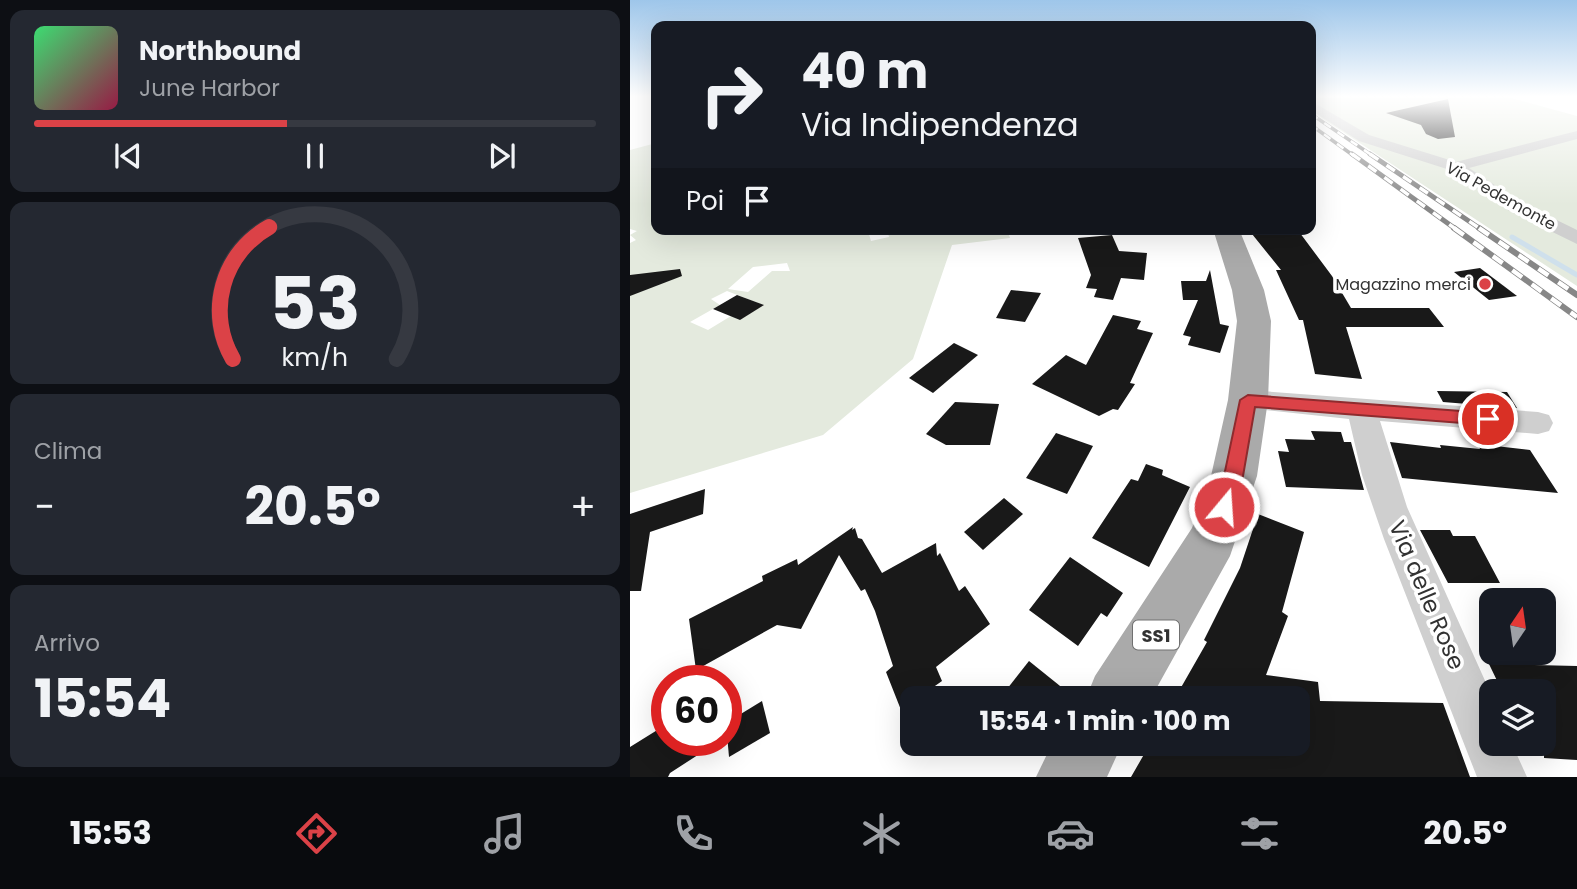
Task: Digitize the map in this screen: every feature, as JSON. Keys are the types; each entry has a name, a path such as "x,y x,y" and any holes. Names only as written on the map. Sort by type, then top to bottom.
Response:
{"main road":[{"name":"SS1","path":"1124,686 1212,540 1234,476 1253,358 1252,305 1228,235"},
{"path":"1070,777 1083,756"}],"street":[{"name":"Via Pedemonte","path":"1355,132 1364,138 1456,167 1514,206 1577,238"},
{"path":"1456,167 1577,135"},
{"path":"1248,400 1538,423"},
{"name":"Via delle Rose","path":"1362,409 1384,492 1415,573 1457,665 1502,777"}],"shaded area":[{"path":"1343,132 1351,132 1454,168 1577,241 1577,286"},
{"path":"1359,132 1576,132 1461,163 1436,159 1368,138"},
{"path":"1577,136 1577,237 1459,167"},
{"path":"651,144 651,235 869,235 871,241 888,235 1009,235 1010,238 952,245 913,359 823,435 630,493 630,243 636,240 630,235 637,231 630,229 630,150","holes":["787,263 790,271 772,271 748,292 728,289 753,267","727,291 763,305 731,316 708,330 690,322 720,305 711,299"]}],"building":[{"path":"1454,132 1455,137 1438,139 1426,134"},
{"path":"1112,235 1119,251 1147,253 1144,280 1121,278 1113,300 1094,297 1097,289 1086,288 1091,275 1078,238"},
{"path":"1253,235 1301,235 1332,276 1351,308 1429,308 1444,327 1346,327 1362,379 1315,374 1303,320 1299,320 1276,270 1281,270"},
{"name":"Magazzino merci","path":"1480,268 1517,296 1489,300 1454,272"},
{"path":"680,269 682,276 630,296 630,275"},
{"path":"1210,270 1220,324 1229,326 1220,353 1188,345 1191,337 1183,335 1198,300 1183,300 1181,281 1206,281"},
{"path":"1011,290 1041,293 1025,322 996,318"},
{"path":"737,295 764,305 740,320 713,309"},
{"path":"1113,315 1141,321 1137,329 1153,333 1130,383 1135,384 1118,410 1113,409 1099,416 1032,384 1066,355 1086,365"},
{"path":"954,343 978,355 933,393 909,378"},
{"path":"1437,391 1507,392 1517,408 1443,402"},
{"path":"955,402 999,404 990,445 946,445 926,434"},
{"path":"1311,431 1341,432 1344,442 1351,442 1364,490 1286,487 1278,451 1289,452 1285,439 1315,440"},
{"path":"1056,433 1093,446 1067,494 1026,478"},
{"path":"1390,442 1441,448 1440,445 1480,449 1478,444 1530,450 1558,493 1402,478"},
{"path":"1146,464 1163,470 1162,475 1190,487 1149,567 1092,538 1131,479 1138,481"},
{"path":"705,489 703,514 650,532 641,591 630,591 630,514"},
{"path":"1004,498 1023,514 983,550 964,532"},
{"path":"1258,514 1304,532 1282,612 1288,616 1266,675 1318,682 1320,701 1443,703 1470,777 1131,777 1143,756 1310,756 1310,686 1182,686 1207,642 1204,640 1240,568"},
{"path":"853,527 852,530 855,528 858,538 862,539 882,573 936,543 937,556 940,553 959,591 965,586 990,624 936,667 942,681 935,686 900,686 900,707 886,672 893,666 875,611 865,589 861,591 839,555 801,629 777,625 705,665 695,665 689,619 763,581 762,576 797,559 798,565"},
{"path":"1420,530 1450,530 1453,536 1475,536 1500,583 1448,583"},
{"path":"1070,557 1123,593 1107,617 1101,613 1078,646 1029,610"},
{"path":"1029,661 1060,686 1009,686"},
{"path":"1489,665 1577,666 1577,760 1544,758 1556,756 1556,679 1496,679"},
{"path":"762,701 770,733 742,749 742,713"},
{"path":"651,734 651,756 696,756 668,777 630,777 630,747"}],"waterway":[{"path":"1512,237 1577,275"}],"railway":[{"path":"1321,132 1354,156"},
{"path":"1338,132 1373,156"},
{"path":"1352,154 1457,230"},
{"path":"1370,154 1482,230"},
{"path":"1454,228 1577,317"},
{"path":"1479,228 1577,295"}],"place":[{"name":"Magazzino merci","path":"1485,284"}],"route":[{"path":"1224,507 1234,476 1248,400 1488,419"}]}
